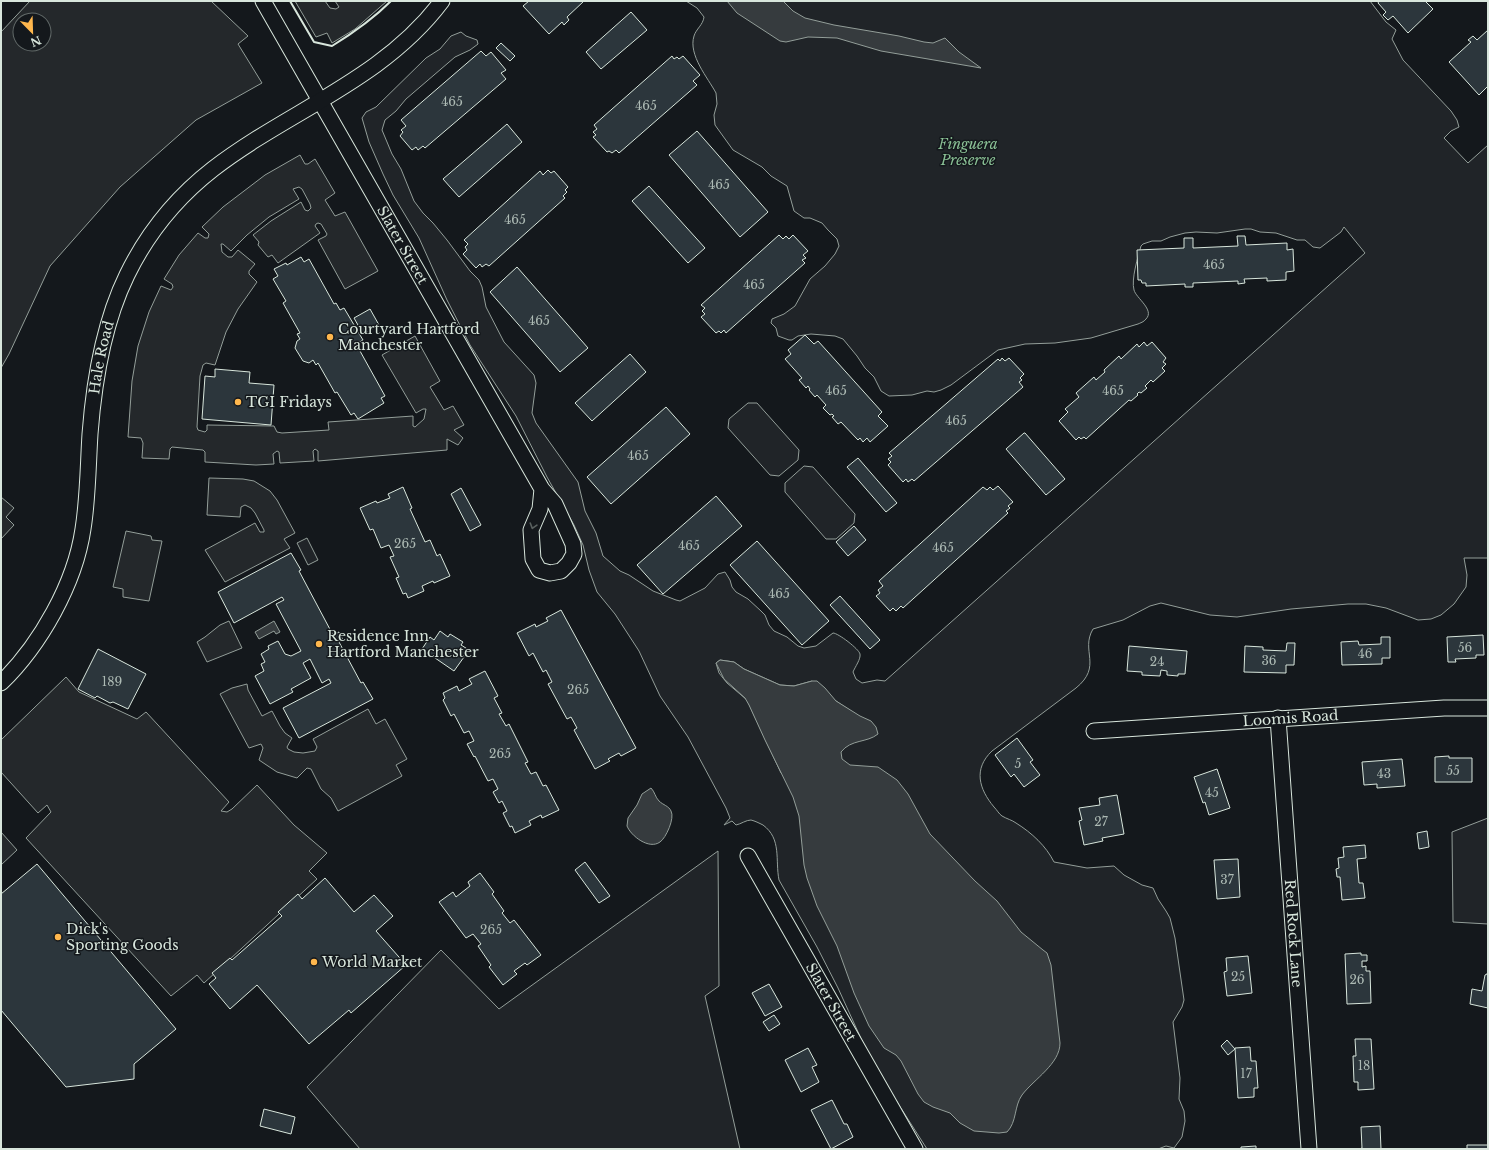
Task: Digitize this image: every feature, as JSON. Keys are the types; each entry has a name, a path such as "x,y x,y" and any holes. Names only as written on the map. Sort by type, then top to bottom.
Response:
{"street":[{"name":"Slater Street","path":"263,1 542,489 555,504 573,544 574,554 570,563 560,571 550,574 539,570 533,558 531,530 540,508 542,489"},
{"name":"Hale Road","path":"1,683 26,655 44,628 61,597 78,552 86,509 92,412 99,365 111,316 120,291 131,267 145,244 178,200 194,184 223,161 246,146 359,78 390,55 423,23 442,1"},
{"name":"Loomis Road","path":"1094,731 1444,708 1488,708"},
{"name":"Red Rock Lane","path":"1278,718 1309,1149"},
{"name":"Slater Street","path":"748,856 915,1149"}],"green space":[{"name":"Finguera Preserve","path":"686,1 1370,1 1386,22 1396,30 1392,39 1403,60 1451,111 1457,120 1459,127 1451,131 1444,138 1468,163 1488,145 1488,558 1464,558 1467,575 1466,587 1454,604 1441,615 1431,619 1418,620 1386,608 1366,604 1291,609 1237,617 1210,615 1161,603 1150,606 1123,620 1093,629 1089,644 1090,665 1084,680 1076,688 992,751 982,765 980,779 989,800 1001,815 1022,827 1038,840 1054,862 1087,868 1114,866 1124,875 1142,885 1153,888 1170,918 1175,938 1184,1000 1182,1007 1173,1022 1180,1078 1179,1099 1184,1111 1185,1121 1182,1137 1174,1148 1166,1146 1158,1149 927,1149 897,1102 864,1045 838,988 817,947 779,880 777,850 773,837 763,825 756,821 751,820 736,825 732,821 724,825 730,818 726,808 688,737 660,696 639,651 615,614 597,592 589,570 583,545 574,525 547,477 516,416 470,345 447,300 419,238 393,195 383,174 369,142 362,118 366,112 376,107 426,58 440,49 451,36 461,32 466,36 477,40 478,44 470,50 455,57 406,99 396,111 385,120 382,130 392,154 401,169 414,201 447,240 470,271 479,280 486,307 504,342 534,375 536,383 532,413 536,423 578,482 585,511 596,533 603,556 620,571 629,575 653,591 680,601 705,588 718,574 725,572 736,592 748,599 765,615 769,625 774,631 787,637 798,646 804,648 816,646 833,633 848,642 860,654 859,661 853,672 856,679 862,683 877,680 885,681 1365,253 1344,227 1341,232 1320,248 1313,247 1305,240 1297,240 1276,233 1260,232 1251,229 1217,233 1185,233 1161,241 1152,241 1141,246 1133,280 1135,293 1147,308 1148,312 1148,315 1143,322 1091,338 1055,343 1025,344 998,350 951,385 941,390 934,392 927,391 912,395 889,396 881,391 874,377 865,368 843,339 835,336 811,334 798,336 792,340 789,340 778,336 776,328 771,323 772,319 784,314 795,306 810,279 825,266 835,254 839,246 837,239 822,223 810,218 804,218 794,211 787,186 771,176 762,167 733,150 715,125 714,115 717,104 716,93 700,66 694,51 694,36 704,17 697,8","holes":["720,660 734,662 744,669 780,685 794,686 812,681 836,701 851,711 781,773 747,700 727,683 719,673 716,663"]},
{"path":"748,403 757,403 799,450 798,460 779,476 770,475 728,428 729,419"},
{"path":"804,466 813,467 855,514 854,523 836,539 826,539 785,492 785,483"},
{"path":"307,538 318,560 308,565 297,543"},
{"path":"1488,818 1488,924 1453,922 1452,832"},
{"path":"718,851 719,986 705,996 740,1149 360,1149 307,1087 441,950 499,1009"}],"shaded area":[{"path":"30,1 211,1 248,36 238,44 262,83 196,120 120,187 50,266 1,368 1,32 12,20 12,52 52,52 52,12 20,12"},
{"path":"295,1 325,1 330,8 336,9 339,7 335,1 387,1 355,29 332,43 327,33 316,37"},
{"path":"727,1 783,1 793,11 805,18 834,25 899,36 924,42 933,43 945,38 959,52 981,68 881,51 837,38 808,37 786,42 780,41 737,13"},
{"path":"300,155 305,164 308,164 315,159 335,193 325,200 335,216 345,212 378,271 345,289 318,240 327,234 321,224 318,223 315,226 320,233 278,263 272,255 268,257 258,245 259,242 253,235 271,221 301,202 305,210 308,211 311,208 302,189 299,187 293,189 299,199 269,217 247,235 231,251 221,244 222,252 228,257 232,257 238,250 255,264 249,271 249,274 257,282 238,309 226,332 215,365 206,363 203,365 200,376 198,430 205,432 207,430 207,425 274,426 277,432 282,433 329,430 328,422 413,416 413,426 415,427 424,419 426,409 416,413 382,355 415,336 440,381 430,387 444,410 453,406 464,425 454,430 463,438 458,445 447,439 447,450 318,461 318,451 315,449 313,451 314,461 280,463 279,452 277,451 273,454 274,464 256,465 205,462 205,452 203,450 172,447 170,449 169,459 142,458 143,443 141,438 128,437 132,381 138,346 149,312 161,286 171,290 173,287 172,284 164,279 179,255 198,233 205,238 208,238 209,234 202,227 223,207 265,175"},
{"path":"209,478 243,479 254,481 270,491 277,500 295,533 284,539 290,548 225,582 205,550 255,523 260,532 264,532 264,530 255,513 251,508 245,505 241,507 240,517 207,515"},
{"path":"1,497 14,508 6,517 14,525 1,539"},
{"path":"126,531 151,536 152,540 162,541 149,601 123,597 123,589 113,587"},
{"path":"229,621 242,648 207,662 197,642 220,625"},
{"path":"274,621 280,632 276,634 274,631 259,639 255,632"},
{"path":"720,660 734,662 744,669 780,685 794,686 817,681 836,701 871,721 876,727 878,734 869,739 849,745 841,752 842,759 850,765 878,767 897,780 908,794 930,834 975,881 997,901 1021,932 1047,953 1051,965 1060,1043 1059,1051 1056,1058 1046,1071 1019,1099 1014,1119 1007,1132 999,1133 974,1131 960,1123 950,1113 924,1102 918,1094 901,1061 896,1055 884,1048 869,1026 854,993 837,946 817,906 807,878 804,865 799,816 793,797 745,698 724,679 716,663"},
{"path":"66,677 79,692 137,719 146,712 229,802 221,811 227,812 232,809 257,785 294,825 327,853 309,871 317,879 204,983 197,975 171,996 26,838 51,812 47,805 38,813 1,772 1,740"},
{"path":"247,684 248,690 262,716 272,711 285,733 292,738 287,747 294,752 303,753 315,751 317,747 313,739 368,709 376,724 385,719 407,759 396,765 402,776 338,811 331,798 321,789 311,769 307,768 297,778 277,772 259,760 263,748 261,744 249,748 220,694 232,688"},
{"path":"651,788 658,799 669,808 672,814 671,823 665,836 656,844 646,843 636,838 627,826 628,818 637,805 642,794"},
{"path":"1,832 17,850 1,865"}],"building":[{"path":"529,1 584,1 567,17 569,20 564,25 562,22 549,34 523,6"},
{"path":"1379,1 1425,1 1433,9 1408,33 1393,16 1388,20 1383,15 1386,12 1378,3"},
{"path":"631,12 647,30 601,69 586,52"},
{"path":"1488,30 1488,86 1479,95 1449,62 1471,42 1468,40 1473,36 1477,40"},
{"path":"501,43 515,56 510,61 496,48"},
{"path":"481,51 486,56 491,52 506,70 501,73 506,79 425,148 423,146 418,150 416,147 412,150 400,136 403,132 401,130 406,126 401,120"},
{"path":"672,56 674,59 677,57 679,59 683,56 700,75 693,81 697,85 619,153 616,150 612,153 609,151 607,152 593,137 596,135 593,132 597,129 594,125"},
{"path":"507,124 522,142 459,197 443,179"},
{"path":"697,131 768,212 740,237 669,155"},
{"path":"548,170 551,173 554,171 568,187 565,190 567,192 563,196 565,198 489,266 486,264 482,267 480,264 476,268 463,254 467,250 465,247 468,244 464,240 540,171 543,175"},
{"path":"649,186 705,248 688,263 632,201"},
{"path":"779,235 783,239 786,236 789,239 793,235 808,251 803,255 806,258 802,260 805,263 726,333 724,330 721,333 719,331 716,333 701,317 705,314 702,311 705,308 701,305"},
{"path":"1237,236 1245,236 1246,245 1287,243 1287,250 1293,249 1294,271 1286,272 1286,280 1267,281 1267,278 1244,279 1245,283 1238,284 1238,281 1193,283 1193,287 1185,287 1185,284 1146,286 1146,283 1142,283 1141,280 1138,280 1137,250 1184,248 1184,238 1193,238 1193,248 1238,246"},
{"name":"Courtyard Hartford Manchester","path":"301,257 304,262 309,259 334,304 336,303 340,310 344,308 363,340 358,343 362,350 360,351 385,396 381,398 384,403 358,419 354,413 351,415 337,392 335,393 318,363 316,365 313,360 309,363 303,361 295,348 297,341 300,339 297,334 300,333 283,303 286,301 273,279 278,276 274,269 286,263 287,265"},
{"path":"517,267 588,348 560,372 490,292"},
{"path":"370,309 379,325 363,334 354,318"},
{"path":"805,335 814,344 818,341 882,412 878,416 888,426 870,442 867,438 863,442 860,438 858,440 841,422 838,424 832,417 834,416 832,414 830,415 823,408 826,405 817,395 815,397 809,390 810,389 808,386 806,388 799,380 802,378 785,359 791,354 788,350"},
{"path":"1144,342 1147,346 1152,342 1166,358 1163,362 1166,364 1162,368 1165,371 1153,382 1151,380 1145,386 1147,388 1141,393 1139,392 1137,394 1138,395 1131,401 1129,400 1086,439 1084,437 1081,439 1079,437 1076,440 1059,421 1068,412 1065,409 1079,397 1076,393 1094,377 1096,380 1119,356 1121,359 1137,344 1139,347"},
{"path":"630,354 646,372 592,421 575,403"},
{"path":"1002,358 1005,361 1009,358 1024,374 1020,378 1022,380 1019,382 1023,387 914,481 912,479 908,482 906,479 903,482 888,465 891,462 888,459 892,456 889,453 998,359 1000,361"},
{"name":"TGI Fridays","path":"215,369 250,372 249,383 274,385 271,425 202,419 205,376 215,377"},
{"path":"666,407 690,434 611,504 587,477"},
{"path":"1024,433 1065,479 1046,495 1006,449"},
{"path":"858,458 897,503 886,512 847,467"},
{"path":"998,486 1013,502 1008,506 1010,508 1006,511 1008,513 903,608 901,606 896,611 893,608 890,611 876,596 880,593 878,590 883,586 879,581 983,487 987,490 990,487 993,490"},
{"path":"403,487 412,508 410,509 425,542 430,540 437,556 440,554 450,576 434,583 433,581 422,586 424,591 408,598 406,593 403,594 396,578 399,577 390,557 394,556 389,545 381,548 373,529 370,530 360,508 376,501 377,503 390,498 388,494"},
{"path":"461,488 481,525 470,531 451,494"},
{"path":"716,496 742,526 663,594 637,565"},
{"path":"854,526 866,540 848,556 836,542"},
{"path":"757,541 829,621 802,645 730,565"},
{"name":"Residence Inn Hartford Manchester","path":"291,553 333,635 339,632 343,640 339,642 361,683 363,682 373,699 299,738 283,708 331,683 329,679 322,683 310,659 303,663 311,678 291,689 293,692 270,704 255,676 264,671 261,664 265,662 261,654 269,649 268,646 278,641 285,654 291,656 301,651 276,604 284,600 282,597 234,623 218,592"},
{"path":"840,596 880,640 870,649 830,605"},
{"path":"561,610 636,748 621,756 619,753 608,759 610,761 595,769 574,730 577,728 571,717 567,719 548,684 552,682 546,670 543,672 533,653 529,656 517,633 535,624 536,627 548,621 546,618"},
{"path":"440,631 448,637 450,634 463,642 461,645 469,650 454,671 422,649 430,637 434,640"},
{"path":"1483,635 1484,655 1476,655 1476,658 1455,659 1456,662 1448,662 1447,637"},
{"path":"1381,637 1390,637 1390,658 1382,658 1382,664 1342,665 1341,642 1358,641 1359,645 1381,644"},
{"path":"1287,643 1295,643 1294,665 1286,665 1286,673 1244,672 1245,646 1263,647 1263,650 1286,651"},
{"path":"1129,646 1187,651 1185,674 1178,674 1178,676 1167,675 1167,671 1161,670 1160,676 1142,675 1142,672 1127,671"},
{"path":"98,649 146,674 128,709 113,702 110,703 97,696 95,698 78,689"},
{"path":"485,671 498,696 494,698 502,713 499,714 506,726 509,724 528,762 525,763 531,774 536,772 543,786 546,785 559,810 542,818 541,815 529,821 531,825 515,833 512,826 510,827 503,813 507,811 502,801 499,803 493,792 498,789 493,779 488,781 467,744 474,741 469,731 464,733 454,714 451,716 443,700 445,698 443,693 457,686 459,691 472,684 469,679"},
{"path":"1017,738 1033,760 1030,762 1040,775 1024,787 1014,774 1011,777 995,755"},
{"path":"1449,756 1449,758 1472,758 1472,782 1435,782 1435,757"},
{"path":"1402,759 1405,786 1377,788 1377,784 1364,785 1362,762"},
{"path":"1217,769 1230,808 1209,815 1194,777"},
{"path":"1117,795 1124,834 1102,838 1103,841 1084,845 1079,821 1082,820 1079,808 1100,805 1099,798"},
{"path":"1427,831 1429,847 1419,849 1417,833"},
{"path":"1365,845 1366,858 1357,859 1359,883 1363,883 1365,898 1342,900 1340,877 1337,877 1336,869 1339,868 1338,858 1344,857 1343,847"},
{"path":"1238,859 1240,897 1217,899 1214,860"},
{"path":"585,862 610,896 599,903 575,870"},
{"path":"37,864 176,1029 134,1064 134,1079 66,1087 1,1010 1,894"},
{"path":"480,873 494,892 492,894 504,911 502,913 510,923 514,920 541,955 527,965 525,963 514,971 517,974 503,985 489,967 491,965 478,946 481,944 473,934 466,938 439,902 453,892 456,897 470,886 468,882"},
{"name":"World Market","path":"325,878 354,912 374,895 393,916 376,931 406,965 351,1013 349,1010 309,1044 257,985 230,1009 209,984 216,978 212,973 230,958 232,960 282,916 278,912 298,894 302,899"},
{"path":"1361,953 1361,955 1367,955 1367,961 1362,961 1362,967 1366,966 1366,971 1370,971 1371,1003 1347,1004 1345,954"},
{"path":"1248,956 1252,993 1227,996 1224,972 1227,971 1226,958"},
{"path":"1488,972 1488,1008 1470,1004 1472,989 1482,991 1485,975"},
{"path":"769,984 782,1007 765,1016 752,993"},
{"path":"774,1015 780,1024 769,1031 763,1022"},
{"path":"1355,1039 1371,1039 1374,1089 1358,1090 1358,1082 1354,1082 1353,1056 1356,1056"},
{"path":"1227,1040 1235,1049 1228,1055 1221,1046"},
{"path":"1250,1047 1251,1061 1256,1061 1258,1088 1254,1088 1254,1097 1238,1098 1235,1048"},
{"path":"808,1048 817,1065 812,1067 819,1082 801,1092 785,1060"},
{"path":"832,1100 844,1124 847,1124 853,1137 831,1149 811,1110"},
{"path":"264,1109 295,1117 291,1134 260,1126"},
{"path":"1380,1126 1381,1149 1359,1149 1362,1148 1361,1127"},
{"path":"1467,1145 1488,1145 1488,1149 1467,1149"},
{"path":"1256,1146 1256,1149 1241,1149 1241,1147"}],"wall":[{"path":"290,1 314,42 332,46 363,25 391,1"}],"place":[{"name":"Courtyard Hartford Manchester","path":"330,337"},
{"name":"TGI Fridays","path":"238,402"},
{"name":"Residence Inn Hartford Manchester","path":"319,644"},
{"name":"Dick's Sporting Goods","path":"58,937"},
{"name":"World Market","path":"314,962"}]}
